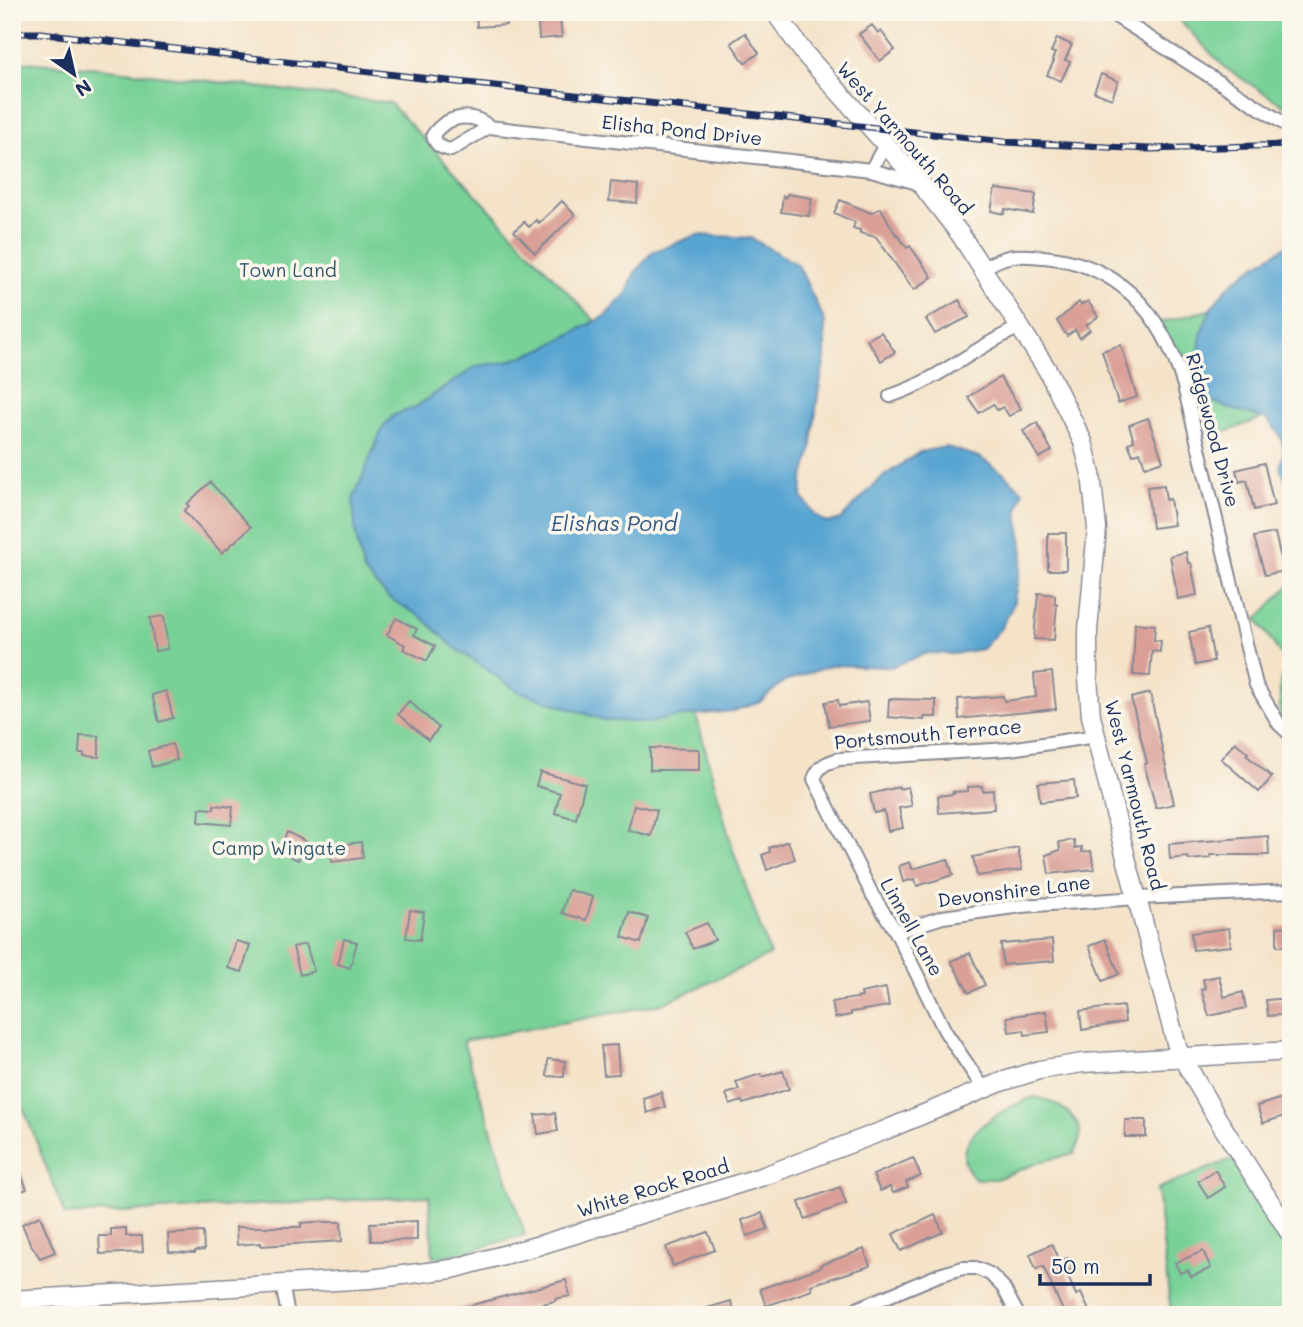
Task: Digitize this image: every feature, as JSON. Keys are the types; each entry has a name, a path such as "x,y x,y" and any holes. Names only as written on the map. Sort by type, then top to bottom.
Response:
{"main road":[{"name":"West Yarmouth Road","path":"775,12 811,62 921,184 960,234 1020,327 1068,410 1083,442 1091,474 1097,528 1088,630 1091,716 1126,858 1181,1057 1210,1108 1291,1235"},
{"name":"White Rock Road","path":"12,1300 394,1277 452,1269 764,1177 883,1132 1020,1075 1061,1066 1291,1051"}],"street":[{"path":"1109,12 1291,128"},
{"name":"Elisha Pond Drive","path":"489,127 871,170 921,184"},
{"path":"871,170 885,145"},
{"name":"Ridgewood Drive","path":"983,269 1000,258 1013,255 1056,258 1083,265 1120,284 1142,302 1151,314 1173,352 1184,386 1256,685 1279,724 1291,735"},
{"path":"890,396 915,386 987,342 1020,327"},
{"name":"Portsmouth Terrace","path":"814,779 818,768 827,762 839,760 1010,749 1096,736"},
{"name":"Linnell Lane","path":"814,779 872,894 896,932 945,1031 984,1089"},
{"name":"Devonshire Lane","path":"896,932 943,917 1021,906 1291,891"},
{"path":"842,1315 928,1280 963,1268 976,1268 990,1274 1003,1287 1018,1315"},
{"path":"282,1284 288,1315"}],"green space":[{"path":"1172,12 1291,12 1291,110 1224,67"},
{"name":"Camp Wingate","path":"12,61 100,68 390,103 595,321 545,348 507,362 477,366 414,408 394,415 383,427 353,500 389,598 422,617 454,647 518,691 604,720 696,715 732,847 770,955 662,1004 463,1041 525,1235 433,1258 429,1196 65,1215 12,1079"},
{"path":"1248,300 1268,416 1209,438 1193,375 1158,323"},
{"path":"1291,584 1291,728 1280,720 1280,683 1287,664 1257,619"},
{"path":"1033,1097 1049,1101 1071,1115 1076,1122 1080,1138 1074,1154 1043,1161 996,1179 976,1179 966,1165 964,1152 969,1140 991,1118"},
{"path":"1232,1159 1291,1252 1291,1315 1171,1315 1157,1189"}],"water":[{"name":"Elishas Pond","path":"697,235 751,238 798,265 825,322 825,358 802,497 815,515 827,523 841,519 881,478 920,452 946,447 979,457 1023,491 1018,510 1023,554 1013,605 1001,628 982,649 953,654 927,653 891,667 832,665 783,682 760,702 733,711 675,717 648,723 604,720 518,691 454,647 422,617 389,598 364,572 356,536 353,500 383,427 394,415 414,408 477,366 507,362 545,348 605,316 627,293 634,274 652,252"},
{"path":"1291,243 1291,490 1280,468 1284,450 1280,435 1267,419 1225,407 1205,397 1199,359 1202,333 1217,300 1243,275"}],"building":[{"path":"476,12 506,12 506,25 477,27"},
{"path":"546,12 559,12 562,37 539,39 538,24 543,23 542,19 546,19"},
{"path":"872,25 878,33 881,31 895,50 880,61 859,34"},
{"path":"745,33 759,53 745,63 731,43"},
{"path":"1057,38 1072,45 1065,60 1070,62 1061,81 1047,75 1054,61 1052,60 1055,53 1051,52"},
{"path":"1101,74 1118,81 1112,99 1094,92"},
{"path":"611,182 638,185 637,203 609,201"},
{"path":"995,189 1036,194 1033,214 1005,209 1004,214 991,211"},
{"path":"787,194 812,198 809,216 781,212 783,196 786,197"},
{"path":"840,200 871,213 881,208 896,235 907,248 910,246 932,277 914,290 876,237 860,233 860,230 853,228 855,222 834,213"},
{"path":"562,201 575,215 535,253 514,231 524,222 529,227 536,220 539,223"},
{"path":"959,300 969,317 935,334 926,319"},
{"path":"1088,301 1098,317 1086,325 1090,330 1080,338 1075,330 1067,336 1057,321 1079,302 1081,305"},
{"path":"881,332 895,352 881,361 867,340"},
{"path":"1121,345 1137,397 1118,403 1102,351"},
{"path":"1000,377 1021,409 1009,416 1003,407 997,410 993,404 979,413 968,397"},
{"path":"1148,418 1163,461 1145,467 1140,452 1133,455 1128,443 1134,441 1129,425"},
{"path":"1037,423 1052,451 1039,458 1023,431"},
{"path":"1264,463 1274,505 1254,510 1247,480 1239,482 1236,470"},
{"path":"210,482 251,527 222,553 184,511 189,506 187,504"},
{"path":"1164,485 1166,500 1170,499 1174,525 1152,528 1147,487"},
{"path":"1048,533 1066,533 1066,570 1048,570"},
{"path":"1275,533 1284,571 1265,575 1254,537"},
{"path":"1186,552 1188,563 1191,563 1197,595 1178,599 1170,556"},
{"path":"1038,593 1055,595 1057,604 1054,640 1034,639"},
{"path":"164,616 168,649 155,651 150,618"},
{"path":"396,618 417,629 414,635 435,646 427,661 403,649 405,645 387,635"},
{"path":"1135,623 1155,625 1154,640 1161,641 1160,652 1152,651 1150,676 1133,675"},
{"path":"1208,628 1214,661 1195,665 1189,632"},
{"path":"1052,672 1056,709 959,719 958,699 1003,696 1004,701 1036,697 1034,674"},
{"path":"166,691 173,718 159,722 152,695"},
{"path":"1150,693 1174,804 1156,808 1131,698"},
{"path":"889,699 936,700 936,717 924,717 924,720 888,717"},
{"path":"838,700 839,706 867,702 870,721 829,726 825,702"},
{"path":"409,701 439,728 428,740 398,714"},
{"path":"80,735 99,736 99,757 79,753"},
{"path":"1235,742 1272,777 1259,792 1221,759"},
{"path":"172,744 177,760 152,767 148,751"},
{"path":"650,748 699,749 699,770 650,770"},
{"path":"540,772 585,784 576,819 555,813 560,793 536,786"},
{"path":"1074,780 1076,798 1040,802 1038,783"},
{"path":"982,786 983,791 993,790 994,809 939,813 938,796 968,791 968,787"},
{"path":"908,787 912,806 899,808 903,828 888,831 884,811 874,813 870,794"},
{"path":"214,805 233,807 231,825 199,822 200,808 214,809"},
{"path":"634,805 657,810 651,836 628,830"},
{"path":"287,832 307,842 298,860 278,851"},
{"path":"1268,836 1269,855 1210,855 1211,858 1170,859 1169,844"},
{"path":"1074,840 1075,848 1082,847 1082,852 1091,851 1094,869 1049,874 1046,855 1060,850 1059,842"},
{"path":"788,841 795,859 767,870 762,855 770,852 769,848"},
{"path":"361,842 363,858 332,862 330,846"},
{"path":"1018,848 1022,870 977,876 973,857"},
{"path":"948,859 953,875 917,886 915,879 903,882 899,866 910,862 912,869"},
{"path":"569,890 593,897 586,920 562,913"},
{"path":"410,910 424,912 420,940 406,938"},
{"path":"629,912 648,918 641,943 622,937"},
{"path":"707,923 715,940 693,949 685,932"},
{"path":"1291,926 1291,946 1277,946 1277,927"},
{"path":"1229,928 1231,946 1193,950 1191,933"},
{"path":"344,939 357,942 350,968 338,964"},
{"path":"1105,939 1119,974 1103,981 1089,946"},
{"path":"1052,940 1054,961 1003,965 1001,944"},
{"path":"236,941 250,945 242,972 228,968"},
{"path":"306,944 314,971 300,975 293,947"},
{"path":"970,953 985,985 969,993 951,961"},
{"path":"1219,976 1224,997 1243,992 1246,1008 1209,1016 1201,989 1205,988 1203,979"},
{"path":"886,988 889,1006 851,1012 851,1015 835,1018 832,1002 862,997 861,993"},
{"path":"1291,998 1291,1014 1268,1016 1266,1000"},
{"path":"1123,1006 1125,1022 1082,1030 1080,1011"},
{"path":"1046,1011 1049,1032 1025,1035 1024,1030 1009,1032 1007,1017"},
{"path":"617,1045 619,1074 604,1075 601,1046"},
{"path":"548,1059 565,1061 564,1077 547,1076"},
{"path":"783,1071 789,1089 743,1104 742,1101 730,1105 726,1094 739,1090 736,1082"},
{"path":"661,1092 665,1107 647,1113 643,1098"},
{"path":"1285,1097 1291,1114 1263,1123 1257,1106"},
{"path":"555,1113 558,1131 538,1134 535,1115"},
{"path":"1125,1120 1146,1120 1146,1137 1125,1137"},
{"path":"12,1154 27,1189 12,1195"},
{"path":"913,1158 921,1176 906,1182 908,1187 893,1193 890,1187 880,1191 873,1175"},
{"path":"1215,1170 1225,1187 1208,1198 1198,1181"},
{"path":"840,1187 846,1204 805,1219 799,1202"},
{"path":"762,1213 768,1229 747,1236 742,1220"},
{"path":"935,1215 943,1232 901,1251 893,1234"},
{"path":"40,1216 55,1252 40,1258 22,1224"},
{"path":"417,1221 417,1240 371,1241 370,1223"},
{"path":"341,1222 342,1241 237,1245 236,1227 301,1227 301,1223"},
{"path":"126,1228 126,1236 142,1236 143,1252 100,1254 99,1236 111,1236 111,1229"},
{"path":"203,1232 204,1250 195,1253 169,1252 168,1234"},
{"path":"708,1232 715,1250 673,1266 666,1247"},
{"path":"1052,1244 1060,1261 1068,1258 1073,1269 1066,1272 1076,1295 1081,1293 1091,1315 1070,1315 1068,1310 1063,1311 1043,1266 1036,1269 1030,1254"},
{"path":"864,1249 870,1266 811,1285 812,1290 766,1306 760,1289"},
{"path":"1203,1251 1211,1268 1191,1277 1188,1270 1180,1273 1175,1263"},
{"path":"566,1280 570,1296 555,1301 502,1315 454,1315 453,1310"},
{"path":"731,1301 735,1315 695,1315 694,1312"}],"railway":[{"path":"12,33 41,33 1005,142 1149,149 1291,145"}],"park label":[{"name":"Town Land","path":"288,270"}]}
